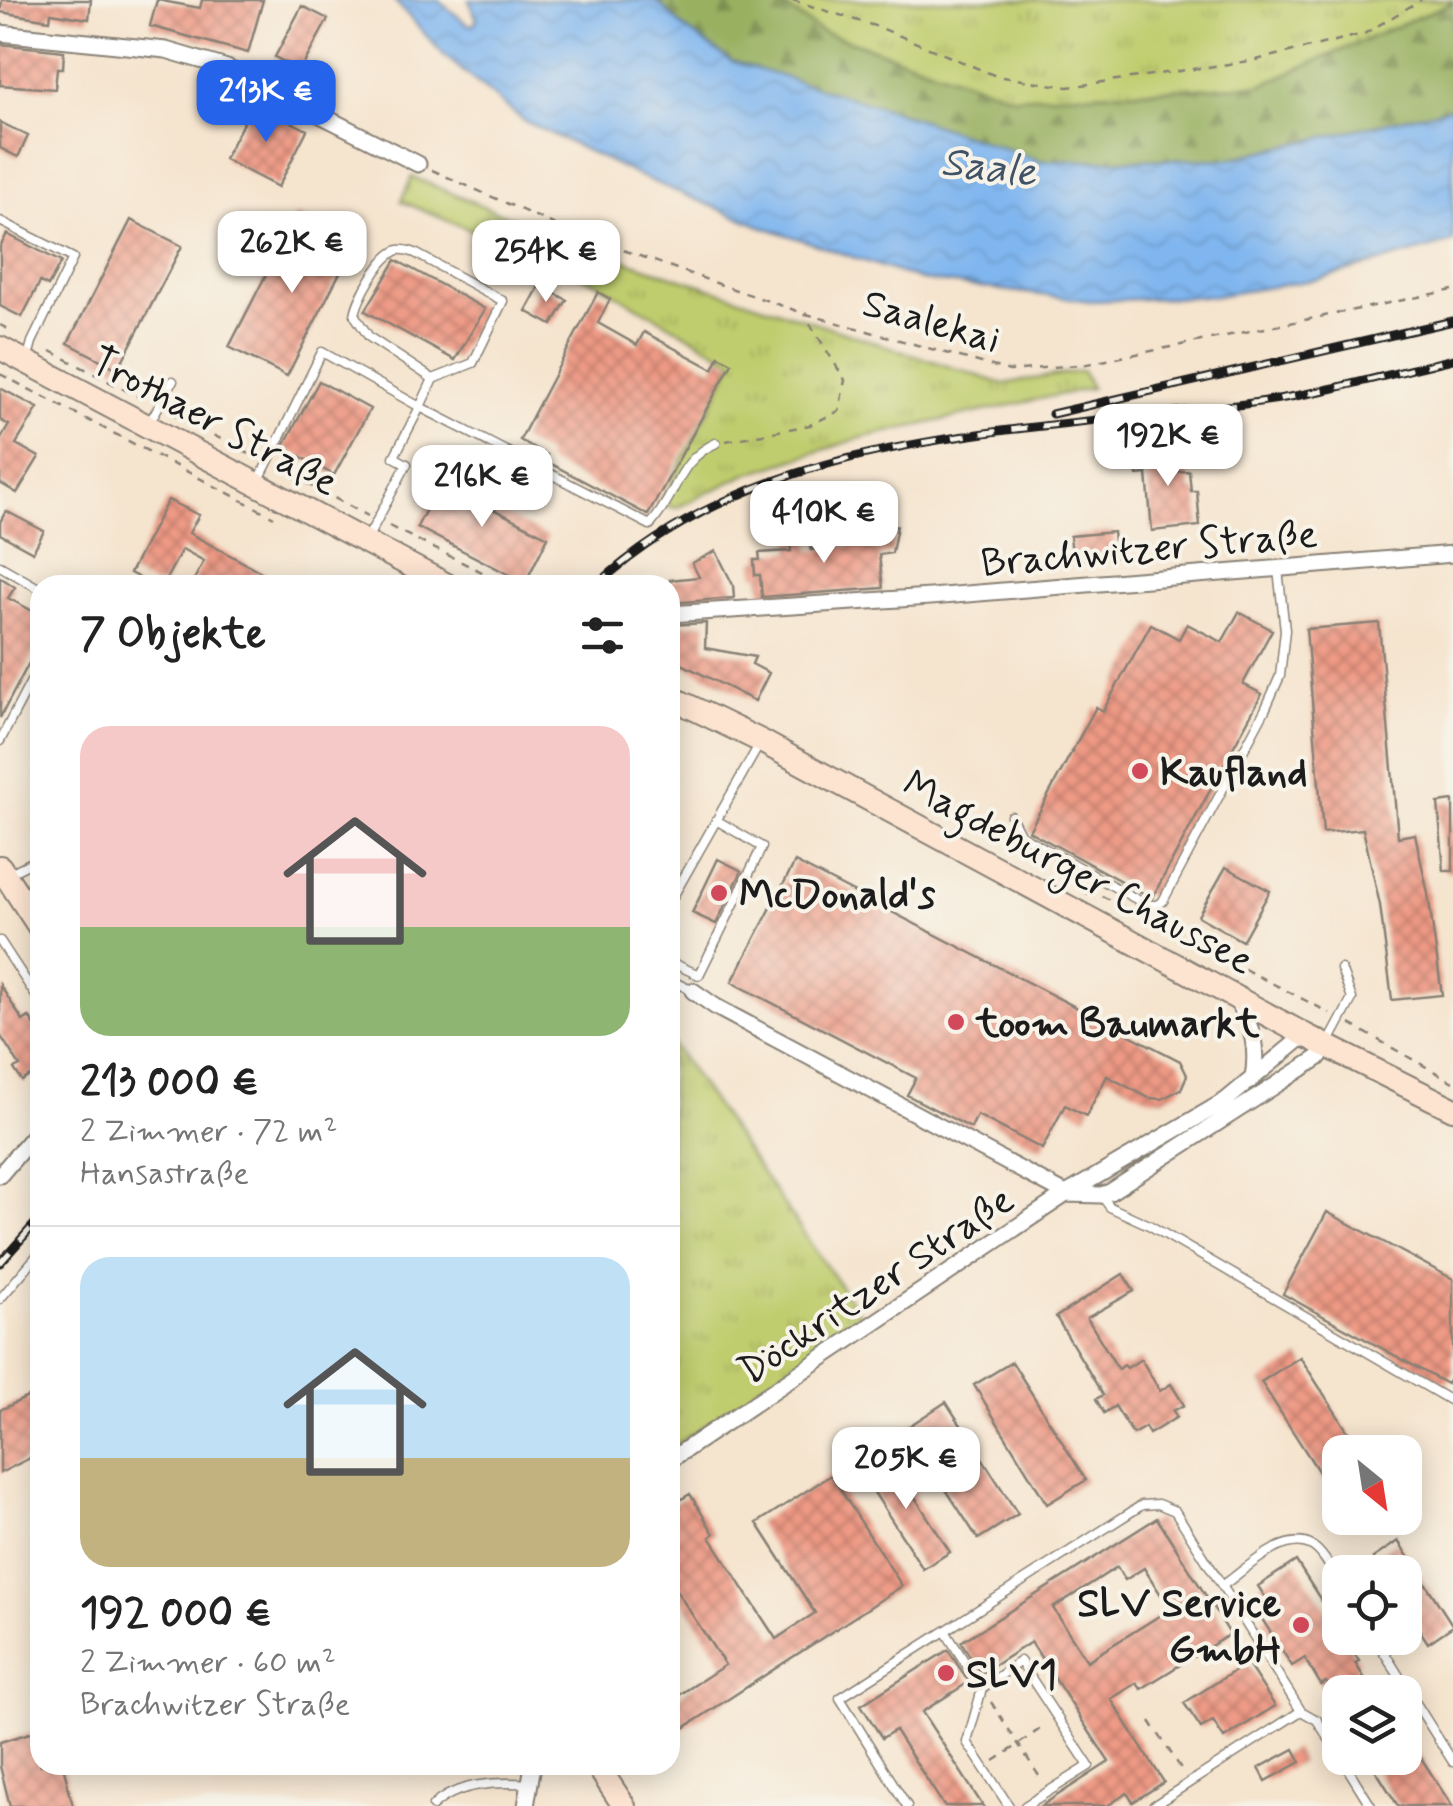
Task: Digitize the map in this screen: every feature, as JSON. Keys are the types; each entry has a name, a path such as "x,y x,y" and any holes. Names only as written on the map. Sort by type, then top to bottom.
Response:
{"main road":[{"name":"Trothaer Straße","path":"0,348 30,352 263,473 409,575"},
{"name":"Magdeburger Chaussee","path":"680,702 761,741 1234,997 1453,1109"},
{"path":"3,871 30,913"},
{"path":"604,1775 624,1806"}],"street":[{"path":"0,32 166,50 227,68 418,164"},
{"name":"Brachwitzer Straße","path":"680,613 1453,554"},
{"name":"Döckritzer Straße","path":"694,991 716,1007 1066,1194 1101,1195"},
{"path":"1234,997 1251,1024 1257,1052 1253,1078"},
{"path":"1101,1195 1318,1058 1316,1040"},
{"name":"Döckritzer Straße","path":"680,1453 1066,1194 1225,1102 1253,1078 1316,1040"},
{"path":"0,1175 30,1140"},
{"path":"526,1806 531,1775"}],"lane":[{"path":"0,220 73,258 30,352"},
{"path":"364,543 407,464 394,457 433,379 472,363 503,302 403,249 384,260 356,307 355,316 370,337 433,379"},
{"path":"263,473 322,352 650,525 663,511 692,456 716,443"},
{"path":"153,416 173,382"},
{"path":"0,566 30,584"},
{"path":"1012,816 1020,834 1061,858 1147,905 1163,901 1280,676 1284,630 1278,570"},
{"path":"0,742 30,684"},
{"path":"680,884 761,741"},
{"path":"680,966 699,975 762,847 716,820"},
{"path":"3,871 30,862"},
{"path":"0,942 30,987"},
{"path":"1316,1040 1343,1020 1352,999 1340,968"},
{"path":"680,985 694,991"},
{"path":"1101,1195 1110,1207 1149,1225 1453,1402"},
{"path":"0,1299 30,1264"},
{"path":"907,1806 840,1698 1142,1505 1158,1504 1175,1511 1301,1711 1316,1720 1322,1729"},
{"path":"1222,1586 1284,1544 1314,1547 1322,1558"},
{"path":"945,1631 982,1689"},
{"path":"1385,1655 1453,1762"},
{"path":"1008,1806 967,1742 982,1689 1020,1661 1089,1766 1025,1806"},
{"path":"1153,1806 1301,1711"},
{"path":"1351,1775 1371,1806"},
{"path":"433,1806 447,1796 482,1785 530,1784"}],"path":[{"path":"792,0 881,28 996,76 1068,86 1256,60 1364,34 1421,0"},
{"name":"Saalekai","path":"418,164 564,228 803,313 1010,371 1087,364 1453,290"},
{"path":"716,443 810,425 838,412 845,380 803,313"},
{"path":"0,325 30,352 263,473 378,520 488,575"},
{"path":"0,374 287,524"},
{"path":"982,1689 1048,1791"},
{"path":"984,1769 1057,1717"},
{"path":"1150,1721 1191,1783"}],"green space":[{"path":"656,0 774,0 820,31 1014,97 1261,85 1453,2 1453,107 1230,159 1041,161 731,61 685,29"},
{"path":"774,0 1453,2 1261,85 1014,97 820,31"},
{"path":"412,177 578,245 1003,384 1082,371 1091,388 864,437 747,474 676,508 660,504 734,361 595,282 401,201"},
{"path":"680,1055 863,1319 680,1442"}],"water":[{"name":"Saale","path":"394,0 438,0 473,25 477,20 469,0 656,0 685,29 731,61 1041,161 1230,159 1453,107 1453,242 1319,279 1215,296 1091,301 921,280 758,225 637,175 524,121 446,57"}],"building":[{"path":"2,0 91,0 89,19 51,13 50,20 0,12"},
{"path":"157,0 200,8 202,0 263,0 248,53 150,26"},
{"path":"302,6 328,19 300,71 275,57"},
{"path":"0,44 64,51 55,89 0,85"},
{"path":"254,103 307,130 278,187 224,159"},
{"path":"0,122 28,136 18,157 0,148"},
{"path":"296,216 354,245 287,376 229,347"},
{"path":"131,220 182,246 118,369 68,343"},
{"path":"7,234 61,262 48,286 40,282 22,317 0,306 0,247"},
{"path":"396,260 485,309 455,360 365,311"},
{"path":"540,285 567,300 552,325 526,311"},
{"path":"598,292 610,299 598,323 637,345 644,332 713,369 719,356 732,363 648,515 544,460 547,455 520,440"},
{"path":"319,381 370,409 334,475 283,447"},
{"path":"0,388 38,408 16,444 39,457 17,493 0,483 0,440 9,425 0,420"},
{"path":"1169,435 1172,472 1189,471 1191,491 1197,491 1200,526 1152,531 1147,474 1137,475 1135,456 1151,455 1149,436"},
{"path":"443,476 496,503 493,509 548,537 529,575 510,575 417,527"},
{"path":"168,500 199,515 189,533 265,574 196,575 204,561 182,549 168,575 130,573"},
{"path":"6,511 44,531 33,552 0,534 0,522"},
{"path":"897,526 892,553 879,555 883,588 762,597 754,560 760,560 759,553 791,551 789,532 809,531 811,550 869,543 867,529"},
{"path":"1113,532 1116,557 1073,561 1070,536"},
{"path":"716,551 733,585 734,598 680,602 680,579 699,577 692,563"},
{"path":"0,577 15,587 8,598 30,610 30,661 0,718"},
{"name":"Kaufland","path":"1239,612 1272,630 1243,684 1262,694 1152,898 1029,831 1096,707 1103,711 1151,624 1179,639 1187,624 1222,642"},
{"path":"706,623 705,648 755,657 752,664 769,673 755,701 680,663 680,624"},
{"path":"1379,623 1398,837 1415,834 1442,995 1392,1000 1380,905 1363,829 1323,833 1306,629"},
{"path":"1453,801 1453,871 1444,871 1438,803"},
{"name":"McDonald's","path":"718,859 742,871 716,924 692,913"},
{"name":"toom Baumarkt","path":"795,862 1180,1061 1187,1075 1181,1089 1162,1099 1149,1098 1107,1076 1086,1116 1065,1105 1042,1149 977,1115 971,1128 907,1095 916,1078 732,982"},
{"path":"1226,867 1270,891 1242,941 1198,916"},
{"path":"0,985 23,1021 30,1018 30,1076 22,1081 14,1069 20,1066 0,1035"},
{"path":"1327,1212 1453,1279 1453,1373 1447,1384 1283,1294"},
{"path":"1123,1274 1134,1291 1087,1318 1118,1369 1141,1359 1160,1391 1171,1384 1184,1405 1173,1411 1177,1417 1149,1434 1145,1427 1133,1434 1115,1406 1104,1413 1096,1399 1103,1395 1056,1317"},
{"path":"1300,1357 1350,1435 1322,1435 1322,1477 1261,1382"},
{"path":"1012,1362 1086,1480 1047,1504 974,1385"},
{"path":"30,1396 30,1458 0,1473 0,1410"},
{"path":"946,1402 1018,1514 978,1539 906,1428"},
{"path":"888,1455 950,1552 923,1569 861,1472"},
{"path":"831,1475 902,1586 680,1730 680,1694 725,1665 680,1596 680,1500 690,1494 714,1534 710,1537 776,1639 815,1613 757,1523"},
{"path":"1157,1518 1230,1634 1141,1689 1137,1683 1111,1699 1164,1782 1133,1802 1127,1793 1107,1806 1041,1806 1109,1762 1031,1642 981,1674 961,1642","holes":["1117,1567 1125,1580 1144,1568 1170,1609 1087,1661 1053,1608"]},
{"path":"1398,1541 1407,1555 1377,1555"},
{"name":"SLV Service GmbH","path":"1296,1561 1322,1602 1322,1655 1355,1655 1362,1675 1322,1675 1321,1685 1305,1658 1292,1666 1262,1619 1274,1611 1258,1586"},
{"path":"1422,1578 1453,1626 1428,1643 1422,1634"},
{"path":"948,1650 969,1682 922,1712 983,1806 944,1806 895,1730 882,1738 861,1705"},
{"path":"1247,1663 1275,1706 1224,1738 1213,1721 1201,1728 1184,1703"},
{"path":"30,1733 30,1775 65,1775 73,1806 10,1806 0,1766 0,1742"},
{"path":"1294,1749 1301,1762 1266,1781 1259,1768"},
{"path":"1422,1759 1452,1806 1398,1806 1379,1775 1422,1775"}],"railway":[{"path":"1052,414 1453,321"},
{"path":"610,575 666,533 741,494 822,465 994,432 1277,399 1453,359"},
{"path":"0,1263 30,1229"}],"place":[{"name":"Kaufland","path":"1140,771"},
{"name":"McDonald's","path":"719,893"},
{"name":"toom Baumarkt","path":"956,1022"},
{"name":"SLV Service GmbH","path":"1301,1625"},
{"name":"SLV1","path":"946,1673"}]}
